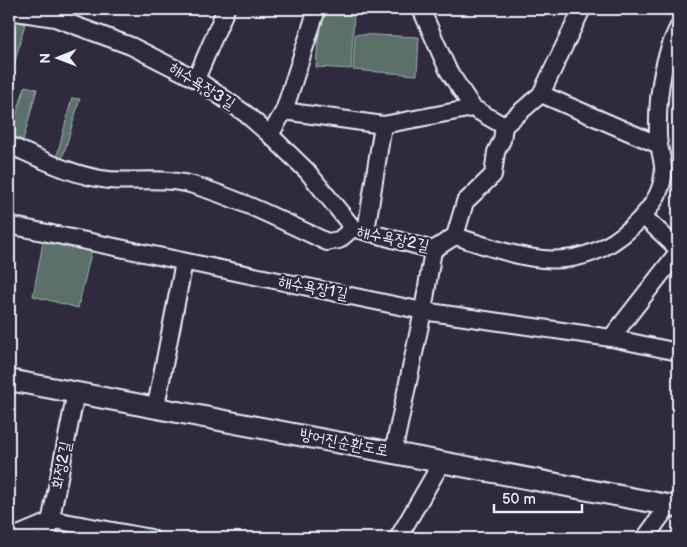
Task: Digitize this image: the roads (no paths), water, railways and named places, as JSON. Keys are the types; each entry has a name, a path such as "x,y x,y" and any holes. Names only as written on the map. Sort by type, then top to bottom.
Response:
{"main road":[{"name":"방어진순환도로","path":"9,380 156,406 442,462 675,501"}],"street":[{"path":"196,79 226,9"},
{"path":"270,136 284,111 317,9"},
{"path":"421,9 448,70 473,108 504,126"},
{"name":"해수욕장3길","path":"9,11 55,18 72,24 131,46 196,79 246,114 270,136 306,171 359,229"},
{"path":"455,236 465,202 493,175 496,152 502,140 504,126 541,94 574,12"},
{"name":"해수욕장2길","path":"9,145 78,174 110,180 154,179 191,185 242,202 327,242 339,240 359,229 433,250 455,236 538,260 586,256 615,242 643,216 656,197 663,177 658,138 660,84 666,60 678,28"},
{"path":"541,94 659,145"},
{"path":"284,111 383,125 473,108"},
{"path":"359,229 383,125"},
{"path":"611,338 678,251 643,216"},
{"name":"해수욕장1길","path":"9,225 423,311 611,338 678,352"},
{"path":"393,453 423,311 433,250"},
{"path":"156,406 184,262"},
{"name":"화정2길","path":"47,538 76,392"},
{"path":"398,538 442,462"},
{"path":"645,538 675,501"},
{"path":"11,538 54,520 151,538"}]}
